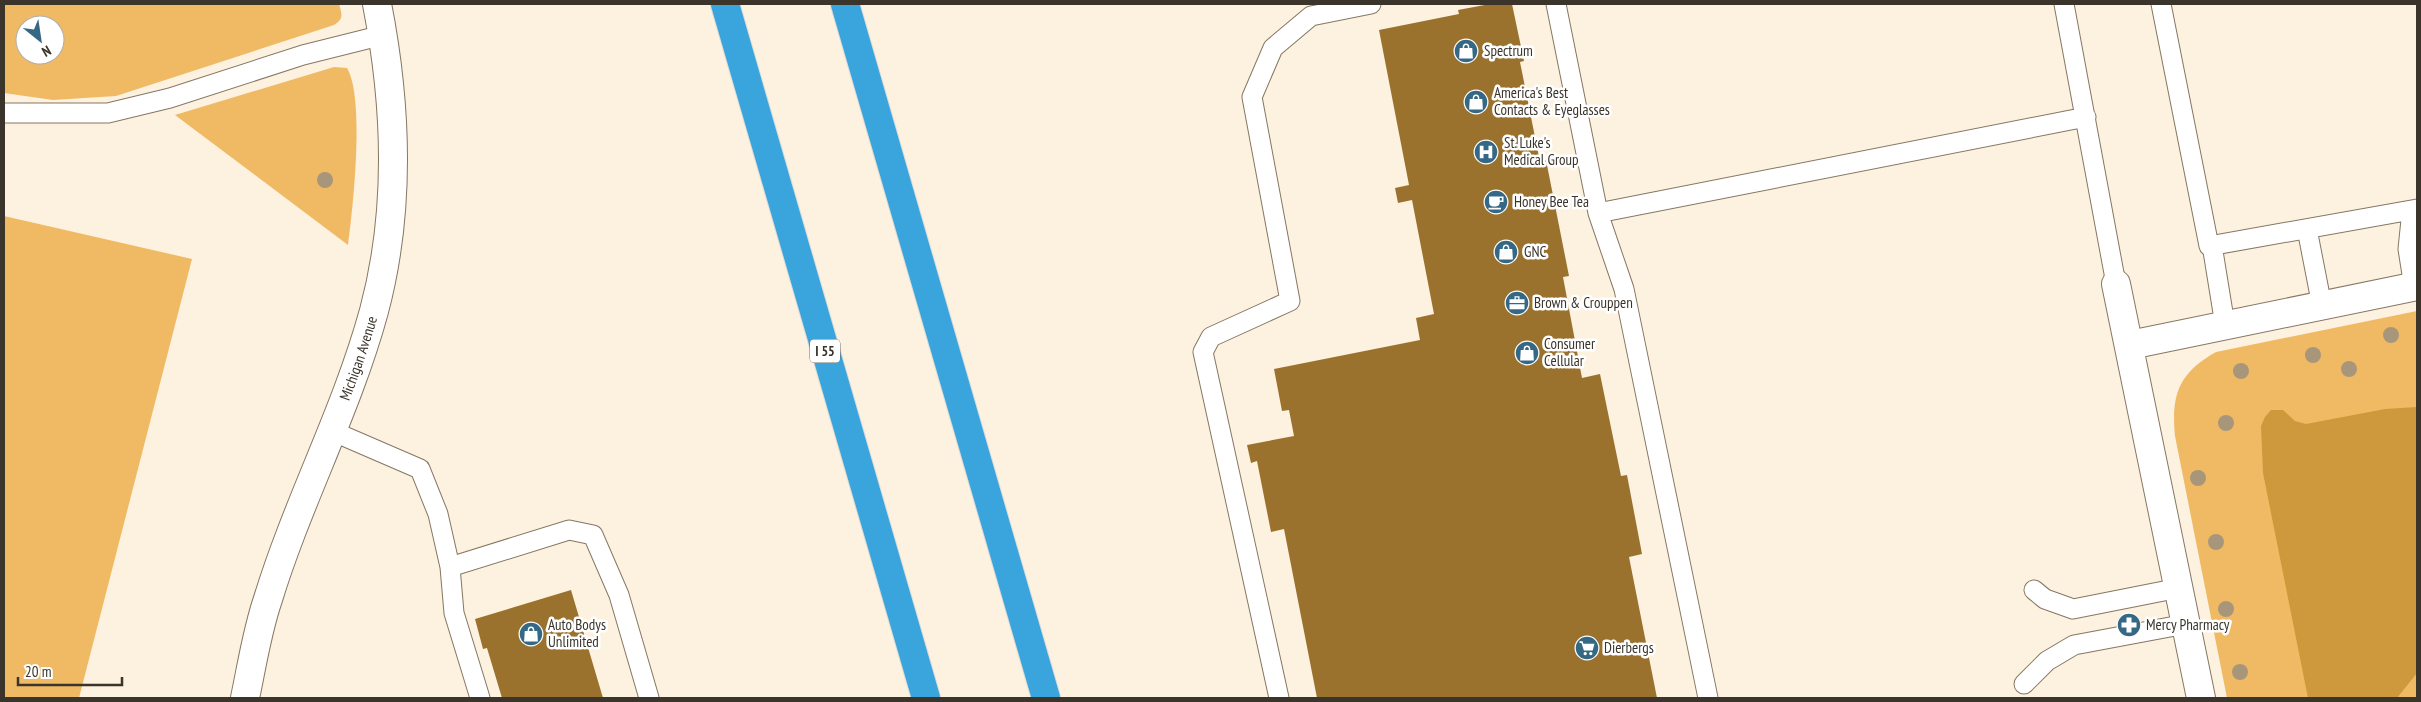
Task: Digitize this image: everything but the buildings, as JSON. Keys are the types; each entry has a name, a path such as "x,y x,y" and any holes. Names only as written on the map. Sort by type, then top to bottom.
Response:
{"highway":[{"name":"I 55","path":"725,4 926,698"},
{"path":"845,4 1046,698"}],"street":[{"name":"Michigan Avenue","path":"245,698 267,600 357,366 374,310 389,222 394,131 390,81 377,4"},
{"path":"2116,284 2201,698"},
{"path":"2130,345 2415,286"}],"lane":[{"path":"1279,698 1203,352 1211,337 1290,301 1252,97 1273,48 1312,16 1371,4"},
{"path":"1556,4 1598,213 1624,289 1708,698"},
{"path":"2064,4 2116,284"},
{"path":"2161,4 2209,246 2414,210 2408,249 2415,286"},
{"path":"4,113 108,113 170,98 303,55 383,35"},
{"path":"1598,213 2086,116"},
{"path":"2308,229 2322,306"},
{"path":"2212,245 2225,325"},
{"path":"332,431 420,469 438,514 450,567 454,613 480,698"},
{"path":"450,567 569,530 594,535 619,595 649,698"},
{"path":"2034,590 2045,599 2073,609 2179,588"},
{"path":"2024,684 2047,661 2059,652 2074,645 2186,624"}],"shaded area":[{"path":"4,4 339,4 341,18 334,25 116,96 53,100 4,93"},
{"path":"334,67 347,68 352,83 357,127 348,245 175,115"},
{"path":"4,216 192,259 79,698 4,698"},
{"path":"2417,311 2417,698 2227,698 2175,436 2176,397 2180,386 2193,368 2216,352"},
{"path":"2417,407 2417,673 2397,698 2308,698 2263,473 2261,426 2271,410 2283,410 2295,421 2306,424 2385,409"}],"place":[{"name":"Spectrum","path":"1466,51"},
{"name":"America's Best Contacts & Eyeglasses","path":"1476,102"},
{"name":"St. Luke's Medical Group","path":"1486,152"},
{"name":"Honey Bee Tea","path":"1496,202"},
{"name":"GNC","path":"1506,252"},
{"name":"Brown & Crouppen","path":"1517,303"},
{"name":"Consumer Cellular","path":"1527,353"},
{"name":"Mercy Pharmacy","path":"2129,625"},
{"name":"Auto Bodys Unlimited","path":"531,634"},
{"name":"Dierbergs","path":"1587,648"}]}
